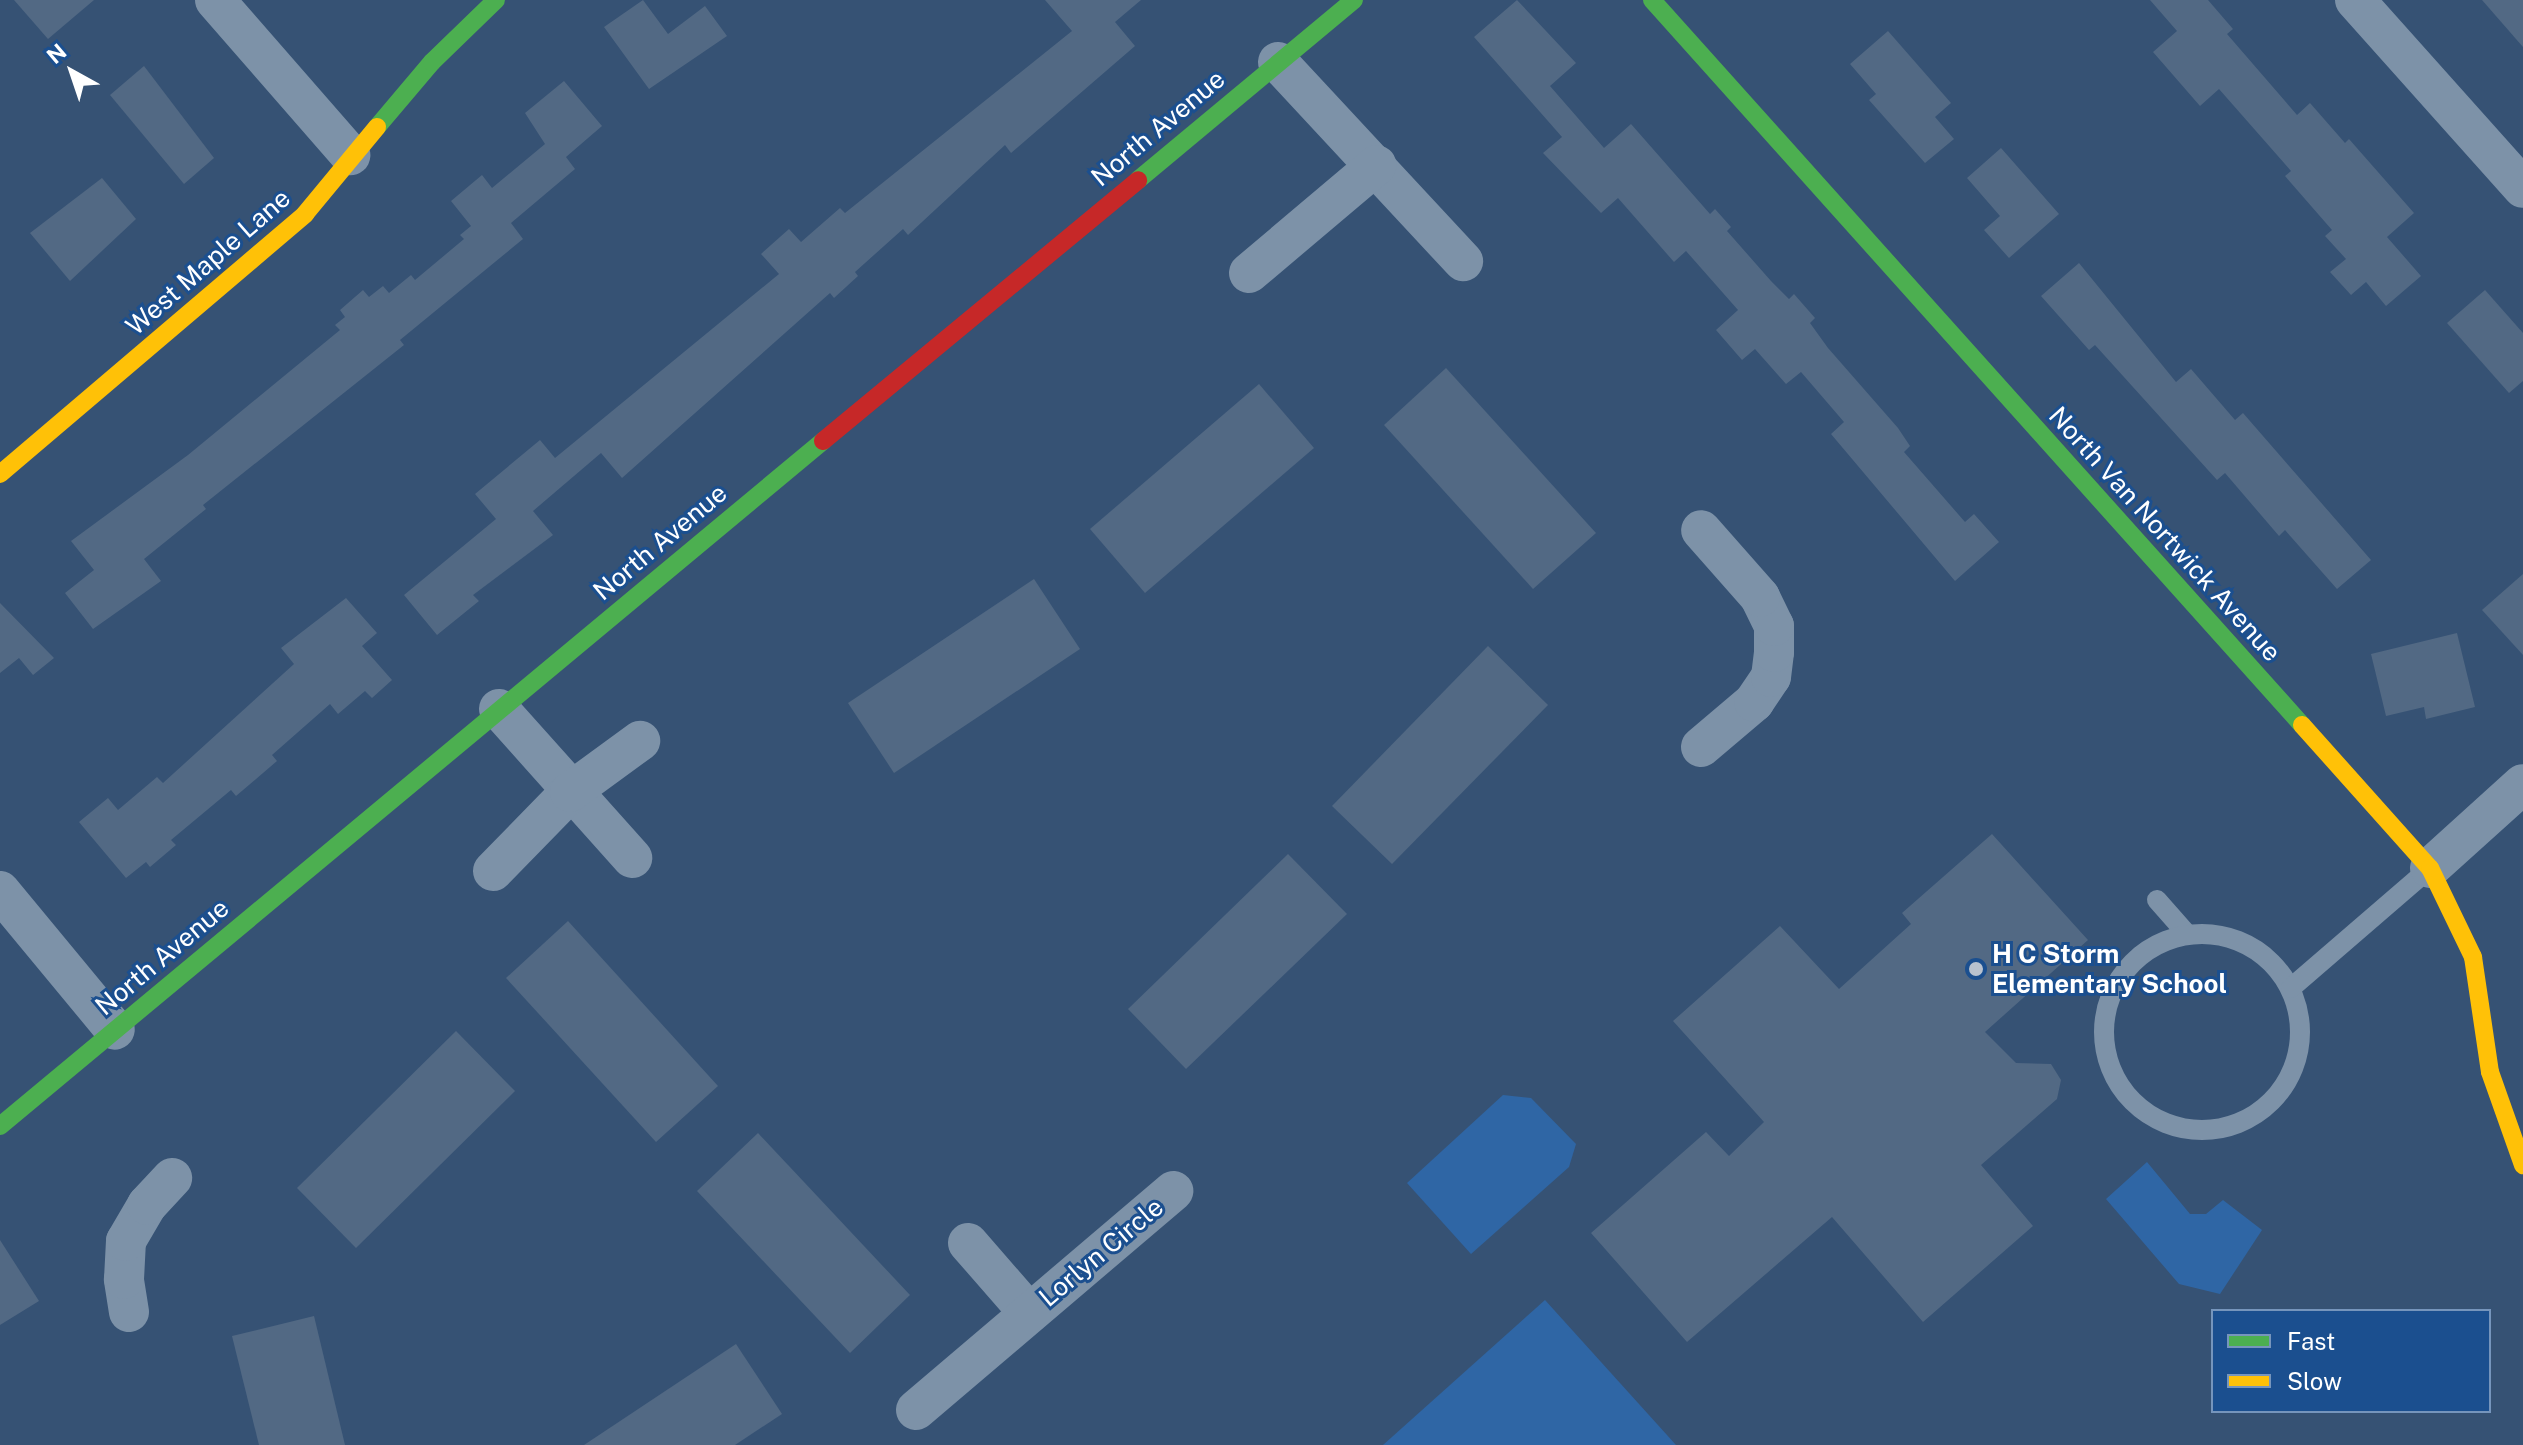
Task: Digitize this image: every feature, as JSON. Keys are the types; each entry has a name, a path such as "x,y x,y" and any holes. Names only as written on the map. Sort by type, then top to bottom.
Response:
{"street":[{"path":"215,0 350,155"},
{"name":"West Maple Lane","path":"0,474 294,224 350,155 450,43 496,0"},
{"name":"North Avenue","path":"0,1126 1354,0"},
{"name":"North Van Nortwick Avenue","path":"1652,0 2430,868 2473,957 2490,1072 2523,1165"},
{"path":"2355,0 2523,188"},
{"path":"1278,62 1463,261"},
{"path":"1249,273 1377,165"},
{"path":"1701,530 1760,597 1774,626 1771,677 1754,702 1701,747"},
{"path":"499,709 632,858"},
{"path":"493,871 570,792 640,741"},
{"path":"2430,868 2523,784"},
{"path":"0,891 115,1030"},
{"path":"129,1312 124,1279 126,1241 147,1205 172,1178"},
{"name":"Lorlyn Circle","path":"916,1410 1173,1191"},
{"name":"Lorlyn Circle","path":"968,1243 1029,1313"}],"lane":[{"path":"2291,988 2430,868"},
{"path":"2157,900 2187,934"},
{"path":"2187,934 2219,934 2248,944 2273,962 2291,988 2300,1018 2300,1048 2290,1078 2271,1103 2245,1121 2212,1130 2178,1128 2147,1114 2122,1090 2107,1060 2103,1026 2112,992 2130,964 2158,943 2187,934"}],"shaded area":[{"path":"1503,1095 1531,1098 1576,1144 1569,1167 1471,1254 1407,1183"},
{"path":"2147,1162 2190,1214 2206,1214 2223,1200 2262,1230 2220,1294 2179,1284 2106,1199"},
{"path":"1545,1300 1676,1445 1383,1445"}],"building":[{"path":"14,0 94,0 48,39"},
{"path":"643,0 668,34 705,6 727,36 649,89 604,27"},
{"path":"1045,0 1141,0 1115,22 1135,46 1011,153 1005,145 908,235 903,229 855,272 858,276 834,298 830,293 622,478 601,453 533,511 553,535 473,595 479,601 437,635 404,595 496,519 475,494 540,440 555,458 779,274 761,254 789,229 801,242 840,208 845,213 1072,31"},
{"path":"1517,0 1576,63 1550,86 1604,148 1631,124 1710,214 1715,209 1731,227 1727,231 1771,281 1789,299 1794,294 1815,318 1810,323 1828,348 1910,446 1904,452 1965,522 1974,514 1999,542 1955,581 1831,434 1844,422 1801,372 1786,384 1755,349 1742,360 1716,330 1738,310 1686,251 1674,262 1618,198 1601,213 1543,153 1562,137 1474,37"},
{"path":"2150,0 2208,0 2233,29 2227,34 2297,115 2310,103 2345,143 2349,139 2414,213 2387,237 2421,276 2386,306 2366,282 2351,295 2330,272 2346,259 2325,236 2332,230 2285,176 2291,171 2219,89 2200,106 2153,52 2177,31"},
{"path":"2482,0 2523,0 2523,47"},
{"path":"1888,31 1951,103 1935,117 1954,139 1925,163 1869,100 1876,94 1850,64"},
{"path":"144,66 214,158 184,184 110,95"},
{"path":"564,81 602,126 566,157 575,169 511,223 523,239 400,340 404,345 203,505 206,509 144,559 161,581 93,629 65,593 94,570 71,541 188,455 340,330 335,325 345,317 340,310 363,290 369,297 383,286 389,293 411,275 415,280 464,239 460,235 471,226 451,201 482,175 492,188 545,144 525,113"},
{"path":"2001,148 2059,214 2009,258 1984,230 2000,216 1967,178"},
{"path":"102,178 136,219 70,281 30,233"},
{"path":"2079,263 2176,382 2191,369 2235,420 2243,413 2371,560 2337,589 2285,530 2279,536 2225,473 2217,480 2095,345 2089,350 2041,296"},
{"path":"2485,290 2523,333 2523,381 2509,393 2447,323"},
{"path":"1446,368 1596,533 1533,589 1384,425"},
{"path":"1259,384 1314,448 1145,593 1090,529"},
{"path":"2523,574 2523,655 2482,610"},
{"path":"1034,579 1080,649 894,773 848,703"},
{"path":"346,598 377,633 362,646 392,680 372,698 365,691 338,714 330,704 272,755 277,761 236,796 231,790 171,840 176,845 150,867 146,862 126,878 79,822 108,798 118,810 157,777 163,783 294,664 281,648"},
{"path":"0,603 54,658 33,675 19,658 0,673"},
{"path":"2457,633 2475,707 2426,719 2424,707 2386,716 2371,654"},
{"path":"1488,646 1548,705 1392,864 1332,806"},
{"path":"1992,834 2088,940 1985,1032 2016,1063 2051,1064 2061,1080 2057,1099 1981,1165 2033,1226 1923,1322 1832,1217 1687,1342 1591,1233 1706,1132 1729,1156 1764,1122 1673,1021 1780,926 1839,989 1911,924 1902,913"},
{"path":"1288,854 1347,914 1186,1069 1128,1009"},
{"path":"568,921 718,1086 656,1142 506,978"},
{"path":"456,1031 515,1091 356,1248 297,1188"},
{"path":"758,1133 910,1295 850,1353 697,1191"},
{"path":"0,1240 39,1301 0,1325"},
{"path":"314,1316 345,1445 259,1445 232,1336"},
{"path":"736,1344 782,1414 735,1445 584,1445"}],"traffic: fast":[{"path":"377,127 432,62 496,0"},
{"path":"1138,180 1354,0"},
{"path":"1652,0 2302,725"},
{"path":"0,1126 823,441"}],"traffic: slow":[{"path":"0,474 305,214 377,127"},
{"path":"2302,725 2430,868 2473,957 2490,1072 2523,1165"}],"traffic: jam":[{"path":"823,441 1138,180"}],"place":[{"name":"H C Storm Elementary School","path":"1976,969"}]}
